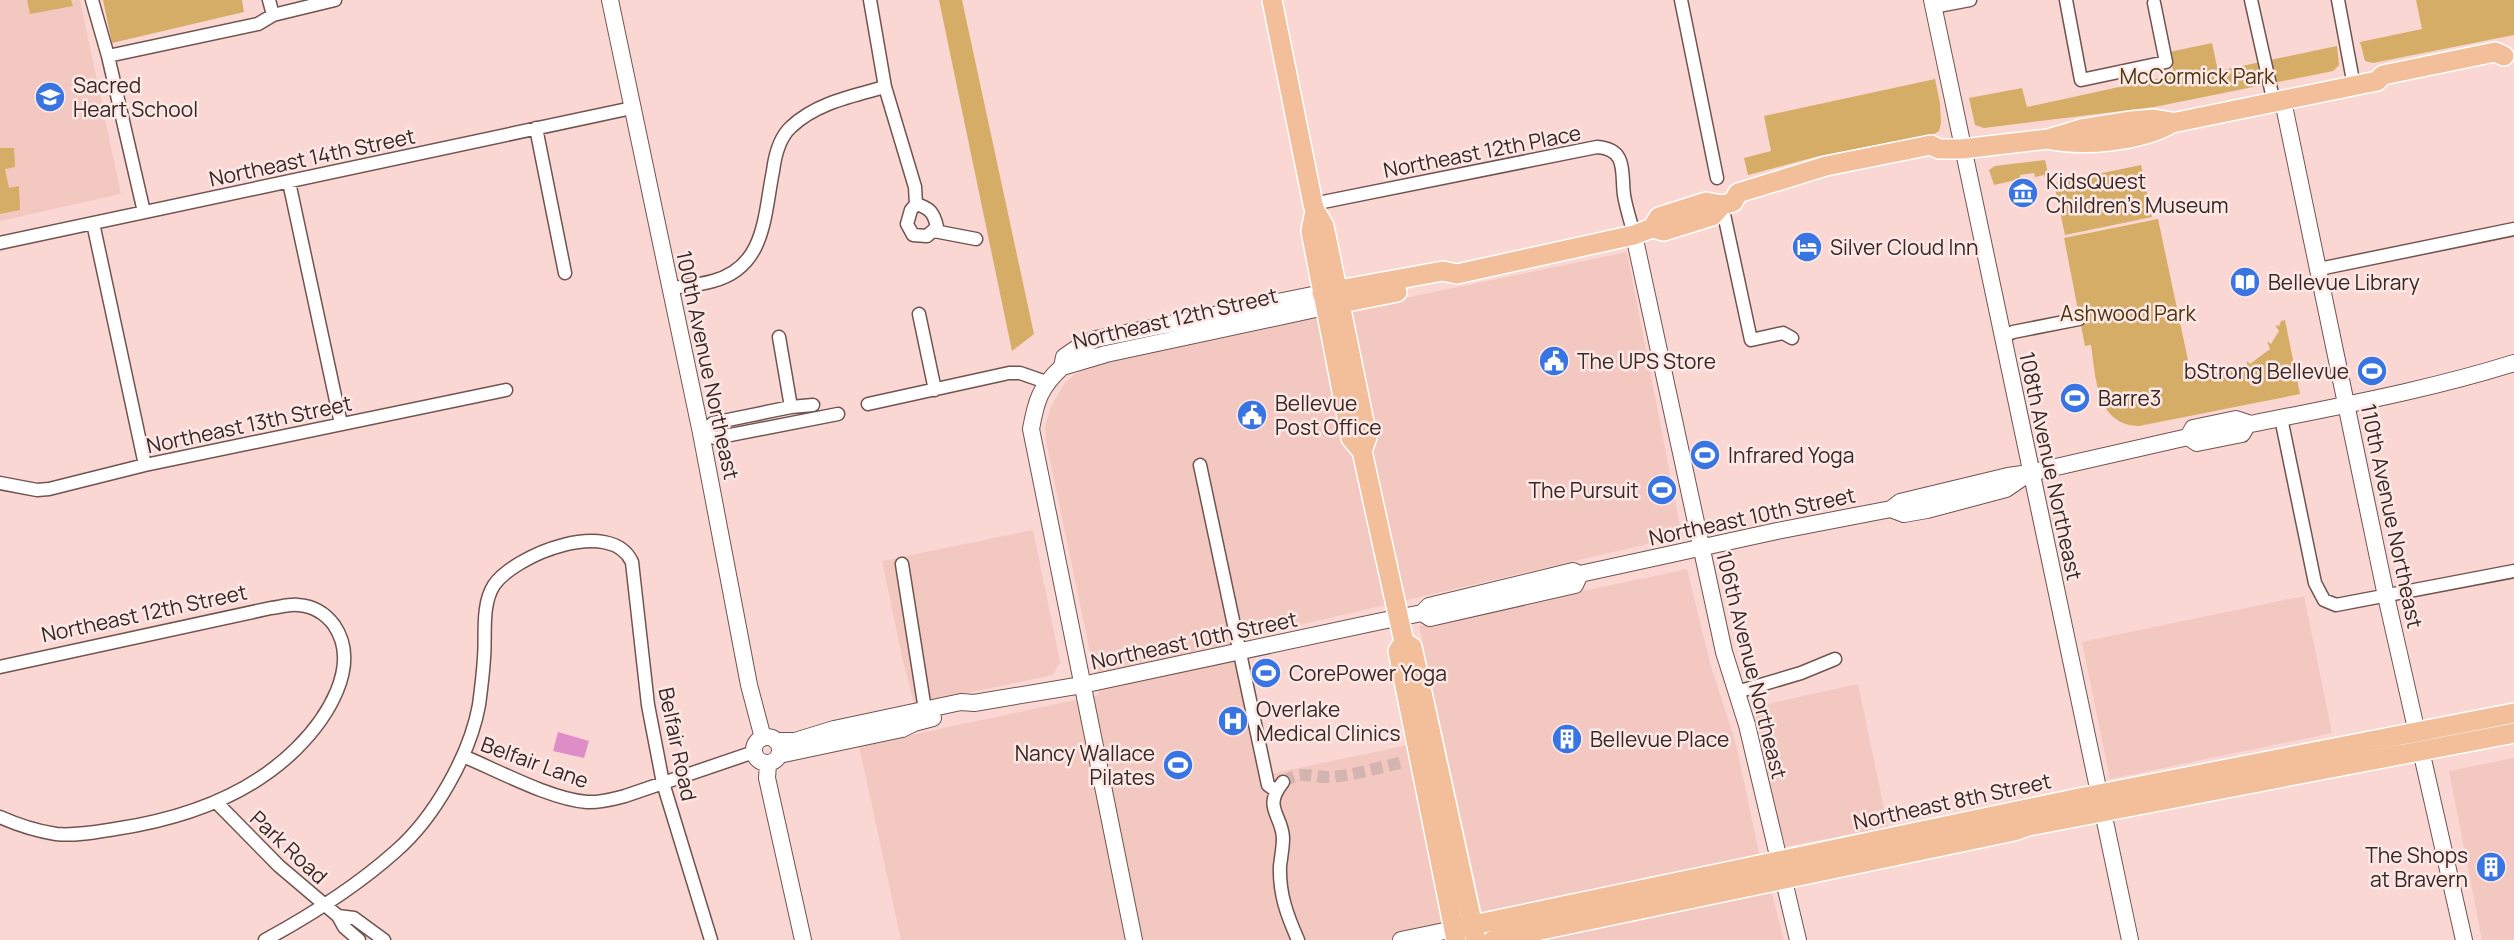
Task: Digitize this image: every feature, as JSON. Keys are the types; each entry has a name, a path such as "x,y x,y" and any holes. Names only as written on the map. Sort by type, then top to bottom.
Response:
{"main road":[{"path":"1272,0 1314,208 1324,226 1331,298 1367,436 1362,451 1404,642 1398,651 1412,760 1464,933"},
{"name":"Northeast 12th Street","path":"1331,298 1443,271 1457,274 1643,231 1659,217 1706,202 1728,203 1738,194 1826,166 1931,145 1939,149 1962,149 2048,138 2064,142 2087,142 2135,136 2157,131 2172,123 2377,81 2383,75 2495,52 2509,55"},
{"path":"1404,642 1412,647 1464,933"},
{"name":"Northeast 8th Street","path":"2419,742 2514,713"},
{"name":"Northeast 8th Street","path":"1464,933 1781,870 2014,831 2101,804 2419,742 2514,733"},
{"name":"Northeast 8th Street","path":"1493,940 1781,870"}],"street":[{"path":"92,0 108,56 144,212"},
{"path":"269,0 273,15"},
{"path":"108,56 258,24 273,15 335,0"},
{"name":"100th Avenue Northeast","path":"610,0 701,433 749,685 772,749 767,778 803,940"},
{"path":"870,0 885,87 915,187 916,204 907,224 913,235 927,236 937,227 935,216 931,210 916,204"},
{"path":"1681,0 1717,178"},
{"path":"1932,4 1970,0"},
{"path":"2066,0 2081,80 2166,62 2154,3"},
{"path":"2251,0 2278,102"},
{"path":"2338,0 2354,86"},
{"name":"108th Avenue Northeast","path":"1932,4 2130,940"},
{"path":"671,288 714,281 730,275 752,257 760,238 775,156 789,128 820,107 885,87"},
{"name":"110th Avenue Northeast","path":"2278,102 2319,269 2386,596 2464,940"},
{"name":"Northeast 14th Street","path":"0,243 632,108"},
{"path":"536,128 565,273"},
{"name":"Northeast 12th Place","path":"1314,208 1597,147 1605,148 1618,156 1622,164 1624,195 1643,231"},
{"path":"289,182 341,424"},
{"path":"1728,203 1751,340 1783,333 1792,338"},
{"path":"93,223 145,466"},
{"path":"934,231 976,239"},
{"name":"106th Avenue Northeast","path":"1643,231 1701,547 1724,652 1737,692 1798,940"},
{"path":"2319,269 2513,234"},
{"name":"Northeast 12th Street","path":"1331,298 1106,354 1062,368 1064,357 1096,339 1199,318 1331,298"},
{"path":"919,314 934,390"},
{"path":"1142,346 1149,338 1186,327 1199,318"},
{"path":"2003,337 2013,332 2079,318"},
{"path":"779,337 791,407"},
{"name":"Northeast 10th Street","path":"772,749 834,729 925,714 961,702 974,704 1082,685 1422,613 1429,606 1573,571 1580,574 1891,509 1900,502 2188,437 2193,428 2236,419 2249,424 2347,405 2435,386 2514,363"},
{"path":"1062,368 1046,382 1035,408 1031,429 1134,940"},
{"path":"868,404 1009,373 1020,373 1046,382"},
{"name":"Northeast 13th Street","path":"0,483 37,490 506,390"},
{"path":"701,433 713,423 813,405"},
{"path":"701,433 715,438 838,414"},
{"path":"2281,418 2315,583 2324,600 2336,605 2514,571"},
{"path":"1200,464 1268,785 1279,786 1273,809 1283,840 1280,867 1282,897 1289,922 1298,940"},
{"name":"Belfair Road","path":"463,756 478,708 488,600 493,587 506,571 534,555 559,546 593,541 609,542 627,552 633,571 648,705 663,783 711,940"},
{"path":"902,564 925,714"},
{"name":"Northeast 10th Street","path":"1422,613 1430,618 1575,585 1580,574"},
{"name":"Northeast 12th Street","path":"0,667 271,608 297,605 322,612 339,633 343,649 343,667 332,703 310,734 280,764 217,803"},
{"path":"1737,692 1801,673 1835,659"},
{"path":"754,752 757,759 772,749"},
{"name":"Belfair Lane","path":"463,756 567,799 589,802 606,801 754,752"},
{"path":"265,940 324,906 397,850 419,826 463,756"},
{"path":"0,817 21,826 58,834 99,832 172,818 217,803"},
{"name":"Park Road","path":"217,803 247,836 338,916 344,927 359,940"},
{"name":"Park Road","path":"338,916 354,918 384,940"},
{"name":"Northeast 8th Street","path":"1401,940 1464,933"}],"shaded area":[{"name":"Sacred Heart School","path":"0,0 80,0 121,194 0,221"},
{"path":"1627,252 1682,536 1239,639 1265,775 1403,746 1416,740 1462,940 901,940 859,746 1099,695 1047,446 1045,427 1051,407 1064,384 1097,362"},
{"path":"1033,530 1060,662 1053,675 914,704 882,561"},
{"path":"1687,569 1710,663 1736,744 1760,858 1784,940 1488,940 1419,626"},
{"path":"2304,596 2332,733 2110,779 2082,642"},
{"path":"1858,684 1888,827 1784,847 1754,707"},
{"path":"558,732 589,741 584,758 553,751"},
{"path":"2514,758 2514,940 2482,940 2449,771"}],"green space":[{"path":"27,0 71,0 73,6 30,14"},
{"path":"103,0 242,0 244,12 112,43"},
{"path":"939,0 962,0 1034,334 1012,351"},
{"path":"2416,0 2514,0 2514,35 2373,63 2365,61 2360,42 2422,29"},
{"name":"McCormick Park","path":"2212,43 2218,71 2337,46 2339,65 2333,71 2154,107 1984,128 1975,125 1969,98 2022,88 2027,107 2174,75 2169,52"},
{"path":"1935,79 1941,123 1939,131 1934,134 1819,156 1748,175 1744,158 1771,151 1764,116"},
{"path":"0,148 14,148 15,167 5,169 9,188 19,186 20,210 0,214"},
{"path":"2045,160 2049,177 2045,178 2044,175 2035,177 2034,173 2020,175 2020,179 1994,185 1989,170 1995,166"},
{"path":"2141,165 2152,217 2065,235 2054,183"},
{"name":"Ashwood Park","path":"2158,219 2192,379 2247,366 2247,361 2250,364 2270,349 2267,341 2271,344 2279,331 2275,325 2279,326 2281,321 2285,320 2300,394 2139,426 2125,424 2114,418 2106,409 2097,385 2091,345 2085,346 2064,238"}],"tunnel":[{"path":"1283,782 1296,776 1340,776 1404,762"}],"place":[{"name":"Sacred Heart School","path":"50,97"},
{"name":"KidsQuest Children's Museum","path":"2023,193"},
{"name":"Silver Cloud Inn","path":"1807,247"},
{"name":"Bellevue Library","path":"2245,282"},
{"name":"The UPS Store","path":"1554,361"},
{"name":"bStrong Bellevue","path":"2372,371"},
{"name":"Barre3","path":"2075,398"},
{"name":"Bellevue Post Office","path":"1252,415"},
{"name":"Infrared Yoga","path":"1705,455"},
{"name":"The Pursuit","path":"1662,490"},
{"name":"CorePower Yoga","path":"1266,673"},
{"name":"Overlake Medical Clinics","path":"1233,721"},
{"name":"Bellevue Place","path":"1567,739"},
{"name":"Nancy Wallace Pilates","path":"1178,765"},
{"name":"The Shops at Bravern","path":"2491,867"}]}
